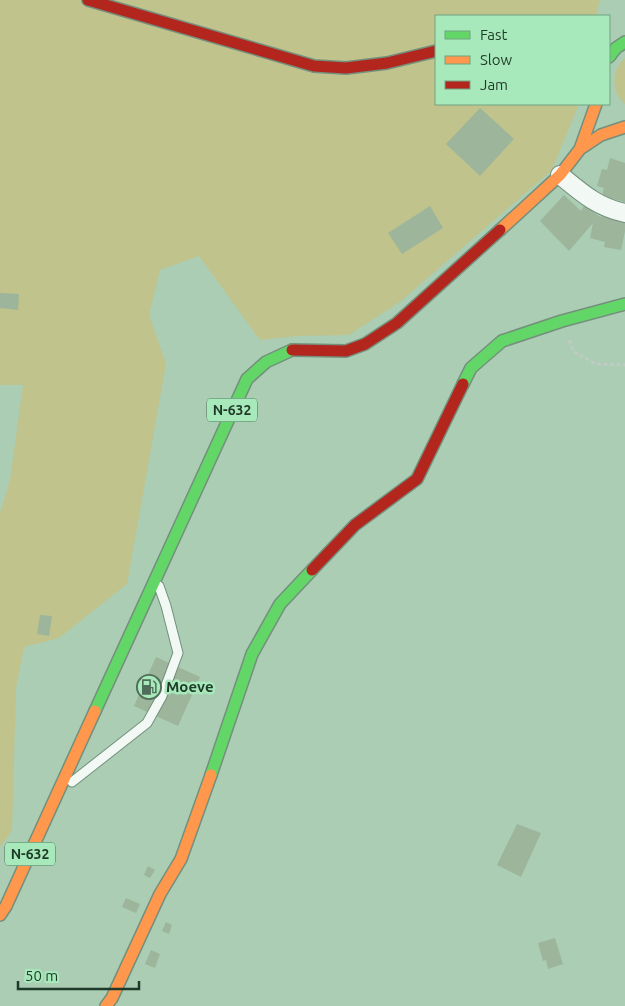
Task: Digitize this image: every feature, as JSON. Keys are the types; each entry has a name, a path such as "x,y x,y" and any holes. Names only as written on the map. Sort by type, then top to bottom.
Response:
{"main road":[{"path":"88,0 314,66 346,68 387,63 435,51"},
{"path":"610,42 625,41"},
{"path":"610,56 625,41"},
{"path":"580,149 596,105"},
{"path":"580,149 601,135 625,127"},
{"name":"N-632","path":"0,915 6,906 58,793 247,378 266,362 279,355 294,350 346,351 365,344 397,323 560,175 580,149"},
{"path":"106,1006 112,998 160,894 180,858 199,812 252,654 280,604 356,526 417,479 471,368 502,341 562,321 625,304"}],"street":[{"path":"560,175 607,209 625,213"}],"lane":[{"path":"58,793 147,723 162,696 178,653 166,606 156,578"}],"path":[{"path":"562,321 574,352 596,364 625,366"}],"green space":[{"path":"0,0 600,0 596,15 435,15 435,105 579,105 552,170 401,301 349,335 297,336 260,340 199,256 160,270 149,315 166,364 127,584 59,638 24,647 16,688 12,831 0,847 0,513 10,480 23,385 0,385"},
{"path":"625,58 625,104 617,93 614,81 617,69"}],"building":[{"path":"480,108 514,139 480,176 446,144"},
{"path":"610,158 625,163 625,202 602,196 604,188 597,186 602,169 607,170"},
{"path":"564,195 581,211 584,206 599,216 625,223 621,250 604,247 605,242 590,238 593,223 569,251 540,221"},
{"path":"430,206 443,228 402,254 388,233"},
{"path":"0,293 19,294 18,310 0,308"},
{"path":"40,615 52,616 49,636 37,634"},
{"path":"156,657 200,677 178,726 134,706"},
{"path":"517,824 541,833 521,877 497,865"},
{"path":"148,866 155,870 150,878 144,875"},
{"path":"126,898 140,904 136,913 122,907"},
{"path":"166,922 172,925 169,934 162,931"},
{"path":"555,938 563,964 548,969 546,960 543,961 538,943"},
{"path":"151,950 160,954 155,968 145,964"}],"traffic: fast":[{"path":"610,56 616,48 625,42"},
{"path":"463,384 471,368 502,341 562,321 625,304"},
{"path":"95,711 247,379 266,362 292,350"},
{"path":"211,775 252,654 280,604 312,570"}],"traffic: slow":[{"path":"500,230 560,175 580,149 596,105"},
{"path":"580,149 601,135 625,127"},
{"path":"0,915 6,906 95,711"},
{"path":"106,1006 112,998 160,894 181,859 211,775"}],"traffic: jam":[{"path":"88,0 314,66 346,68 387,63 435,51"},
{"path":"292,350 346,351 365,344 397,323 500,230"},
{"path":"312,570 355,525 417,479 463,384"}],"place":[{"name":"Moeve","path":"149,687"}]}
